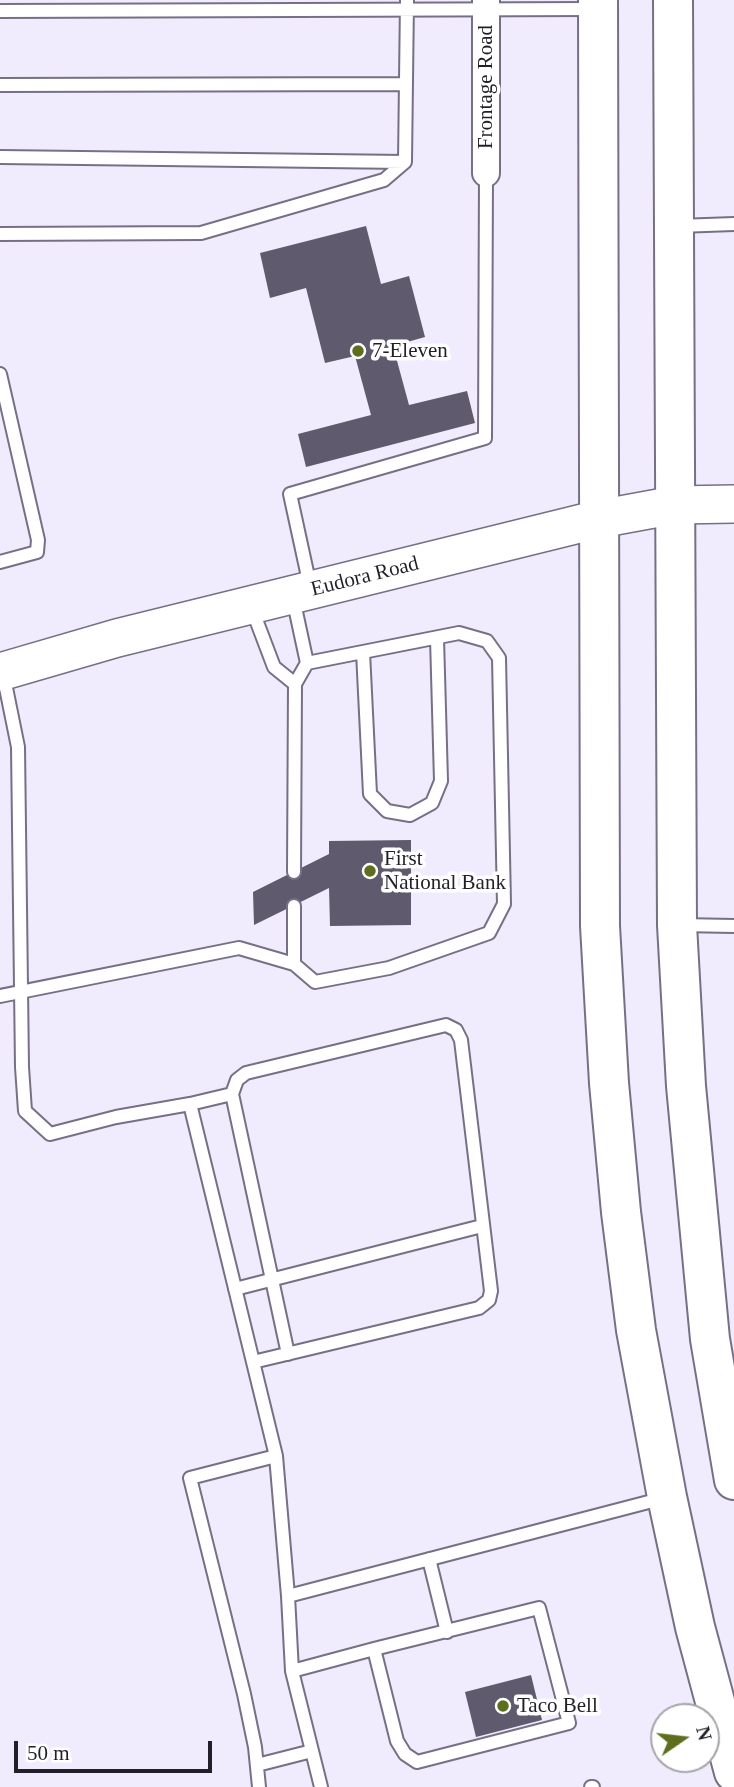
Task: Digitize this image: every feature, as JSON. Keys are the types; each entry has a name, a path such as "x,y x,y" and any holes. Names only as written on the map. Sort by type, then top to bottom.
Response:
{"main road":[{"path":"673,0 677,925 686,1086 709,1326 734,1480"},
{"path":"598,5 600,926 609,1083 636,1330 667,1497 695,1626 734,1772"}],"street":[{"name":"Frontage Road","path":"486,4 486,173"},
{"name":"Eudora Road","path":"1,667 598,519 675,505 734,504"}],"lane":[{"path":"0,11 235,5 598,5"},
{"path":"0,234 201,233 384,180 405,162 407,5"},
{"path":"0,85 406,84"},
{"path":"0,158 405,162"},
{"path":"294,872 295,684 307,663 302,592 290,494 485,438 486,173"},
{"path":"674,227 734,224"},
{"path":"0,374 38,540 37,552 0,562"},
{"path":"251,605 274,667 295,684"},
{"path":"0,996 239,948 294,964 315,982 389,968 489,933 504,904 499,658 487,640 459,633 307,663"},
{"path":"363,652 370,794 387,811 410,815 432,803 441,781 437,638"},
{"path":"1,667 18,747 25,1111 50,1134 116,1117 232,1094"},
{"path":"294,906 294,964"},
{"path":"677,925 734,926"},
{"path":"253,1362 479,1308 489,1300 491,1292 461,1040 456,1030 446,1025 246,1073 237,1080 232,1094 288,1353"},
{"path":"190,1104 276,1456 292,1671 321,1787"},
{"path":"235,1289 482,1226"},
{"path":"259,1787 244,1694 190,1478 276,1456"},
{"path":"288,1595 667,1497"},
{"path":"429,1559 447,1632"},
{"path":"292,1671 374,1649 539,1608 569,1723 417,1762 405,1754 397,1741 374,1649"},
{"path":"257,1765 312,1751"}],"building":[{"name":"7-Eleven","path":"366,226 381,284 409,276 425,337 393,346 409,405 467,391 475,423 306,467 298,434 371,415 355,356 325,363 306,288 270,298 260,253"},
{"name":"First National Bank","path":"411,840 411,925 330,926 329,888 254,925 253,892 329,854 329,841"},
{"name":"Taco Bell","path":"531,1675 542,1720 476,1737 465,1692"}],"place":[{"name":"7-Eleven","path":"358,351"},
{"name":"First National Bank","path":"370,871"},
{"name":"Taco Bell","path":"503,1706"}]}
